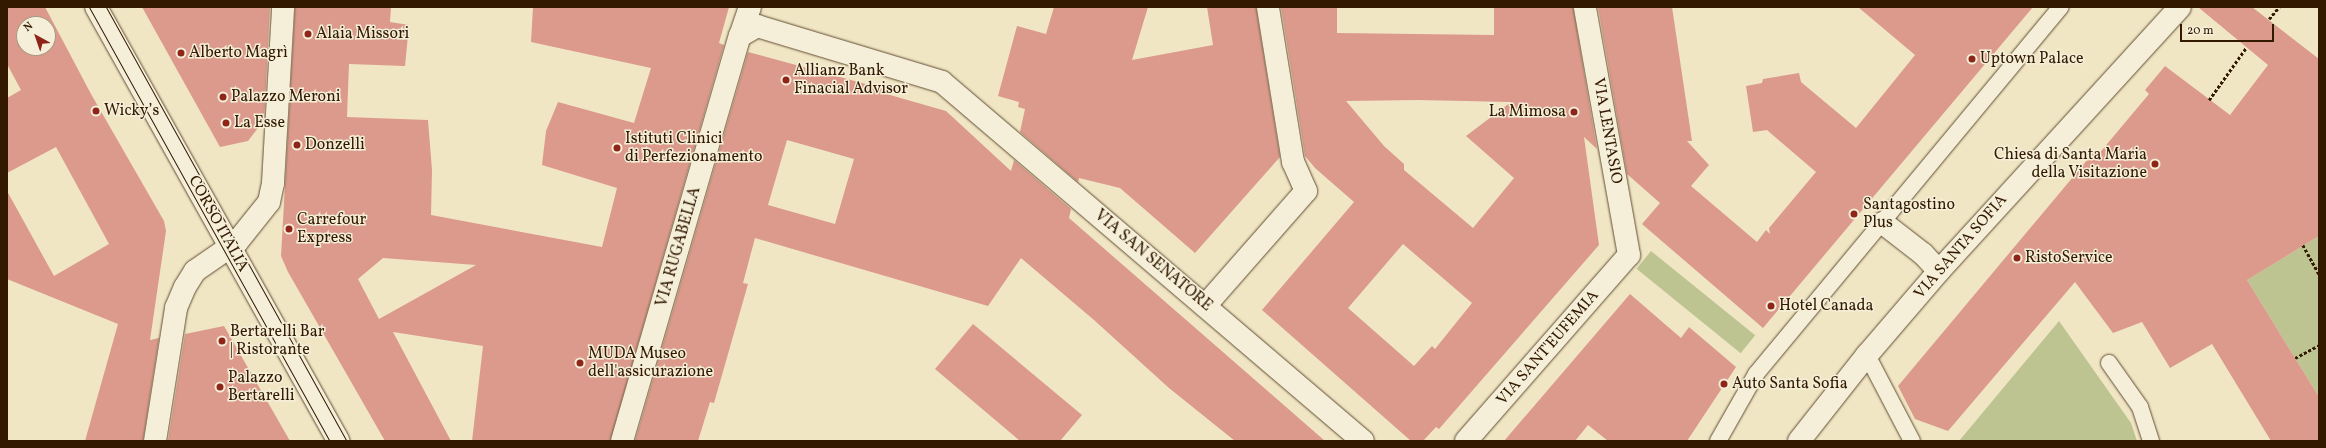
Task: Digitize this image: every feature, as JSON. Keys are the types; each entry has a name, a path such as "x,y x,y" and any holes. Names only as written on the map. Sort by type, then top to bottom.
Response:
{"street":[{"name":"CORSO ITALIA","path":"96,7 339,441"},
{"path":"156,441 176,308 185,287 195,271 237,242 269,202 272,189 283,7"},
{"name":"VIA RUGABELLA","path":"622,441 740,36 750,7"},
{"path":"1205,306 1306,191 1293,162 1268,7"},
{"name":"VIA LENTASIO","path":"1585,7 1629,255"},
{"name":"VIA SANTA SOFIA","path":"1799,441 1867,356 1939,271 2180,7"},
{"name":"VIA SAN SENATORE","path":"740,36 758,26 942,82 1363,441"},
{"path":"1883,223 1923,254 1939,271"},
{"name":"VIA SANT'EUFEMIA","path":"1466,441 1629,255"}],"lane":[{"path":"1718,441 1756,374 2061,7"},
{"path":"1867,356 1912,441"},
{"path":"2109,363 2140,407 2151,441"}],"path":[{"path":"2269,19 2279,7"},
{"path":"2209,100 2246,48"},
{"path":"2303,245 2319,274"},
{"path":"2295,358 2319,345"}],"green space":[{"path":"2319,236 2319,397 2247,280"},
{"path":"1651,251 1755,335 1741,353 1637,269"},
{"path":"2059,321 2131,423 2137,441 1959,441"}],"building":[{"path":"7,7 45,7 50,16 16,16 16,56 56,56 56,28 91,94 164,221 166,231 150,340 159,338 143,441 85,441 118,324 7,279 7,191 54,276 109,244 56,147 7,173 7,98 21,90 7,64"},
{"name":"Palazzo Meroni","path":"142,7 270,7 264,120 248,141 220,147"},
{"path":"295,7 391,7 390,22 409,25 405,66 349,64 347,117 428,120 432,170 431,215 602,247 617,188 542,165 546,131 558,102 634,123 651,68 531,42 533,7 729,7 719,43 724,45 610,441 472,441 483,346 393,332 451,441 385,441 288,272 281,256","holes":["383,258 476,265 379,319 358,279"]},
{"path":"1054,7 1148,7 1132,60 1213,45 1207,7 1256,7 1280,157 1195,253 1120,188 1079,178 1078,182 1020,132 1025,109 1018,107 1019,102 998,96 1017,26 1046,34"},
{"path":"1281,7 1337,7 1337,33 1494,35 1494,7 1573,7 1597,149 1584,137 1599,245 1439,429 1436,427 1423,441 1411,441 1262,310 1354,202 1315,168 1305,156","holes":["1418,100 1511,102 1466,136 1514,178 1473,228 1404,170 1404,164 1384,146 1346,101","1403,244 1472,303 1435,349 1432,346 1414,366 1348,308"]},
{"path":"1598,7 1672,7 1692,141 1687,141 1709,165 1691,186 1757,242 1766,230 1770,234 1769,228 1816,172 1767,130 1753,132 1746,86 1762,83 1763,79 1799,73 1801,82 1856,128 1915,55 1858,7 2033,7 1763,328 1642,224 1660,203 1627,174"},
{"path":"2198,7 2252,7 2319,59 2319,236 2247,280 2319,397 2319,441 2271,441 2212,344 2170,368 2142,322 2113,333 2075,282 1948,431 1915,419 1898,386 2093,153 2097,156 2149,94 2145,90 2165,66 2230,115 2268,65"},
{"path":"748,52 884,89 883,93 946,111 1011,171 1014,160 1071,209 1069,218 1325,441 1235,441 1169,388 1094,320 1021,258 988,306 755,238 743,283 748,284 714,403 710,402 698,441 635,441","holes":["787,140 854,159 835,224 768,205"]},
{"path":"1630,294 1681,338 1689,327 1736,367 1687,441 1608,441 1588,425 1575,441 1504,441"},
{"path":"973,324 1082,415 1060,441 1020,441 935,369"},
{"name":"Palazzo Bertarelli","path":"224,326 290,441 168,441 185,334"}],"tram line":[{"path":"89,7 330,441"},
{"path":"106,7 347,441"}],"place":[{"name":"Alaia Missori","path":"308,34"},
{"name":"Alberto Magrì","path":"181,53"},
{"name":"Uptown Palace","path":"1972,59"},
{"name":"Allianz Bank Finacial Advisor","path":"786,80"},
{"name":"Palazzo Meroni","path":"223,97"},
{"name":"Wicky’s","path":"96,111"},
{"name":"La Mimosa","path":"1574,112"},
{"name":"La Esse","path":"226,123"},
{"name":"Donzelli","path":"297,145"},
{"name":"Istituti Clinici di Perfezionamento","path":"617,148"},
{"name":"Chiesa di Santa Maria della Visitazione","path":"2155,164"},
{"name":"Santagostino Plus","path":"1854,214"},
{"name":"Carrefour Express","path":"289,229"},
{"name":"RistoService","path":"2017,258"},
{"name":"Hotel Canada","path":"1771,306"},
{"name":"Bertarelli Bar | Ristorante","path":"222,341"},
{"name":"MUDA Museo dell'assicurazione","path":"580,363"},
{"name":"Auto Santa Sofia","path":"1724,384"},
{"name":"Palazzo Bertarelli","path":"220,387"}]}
